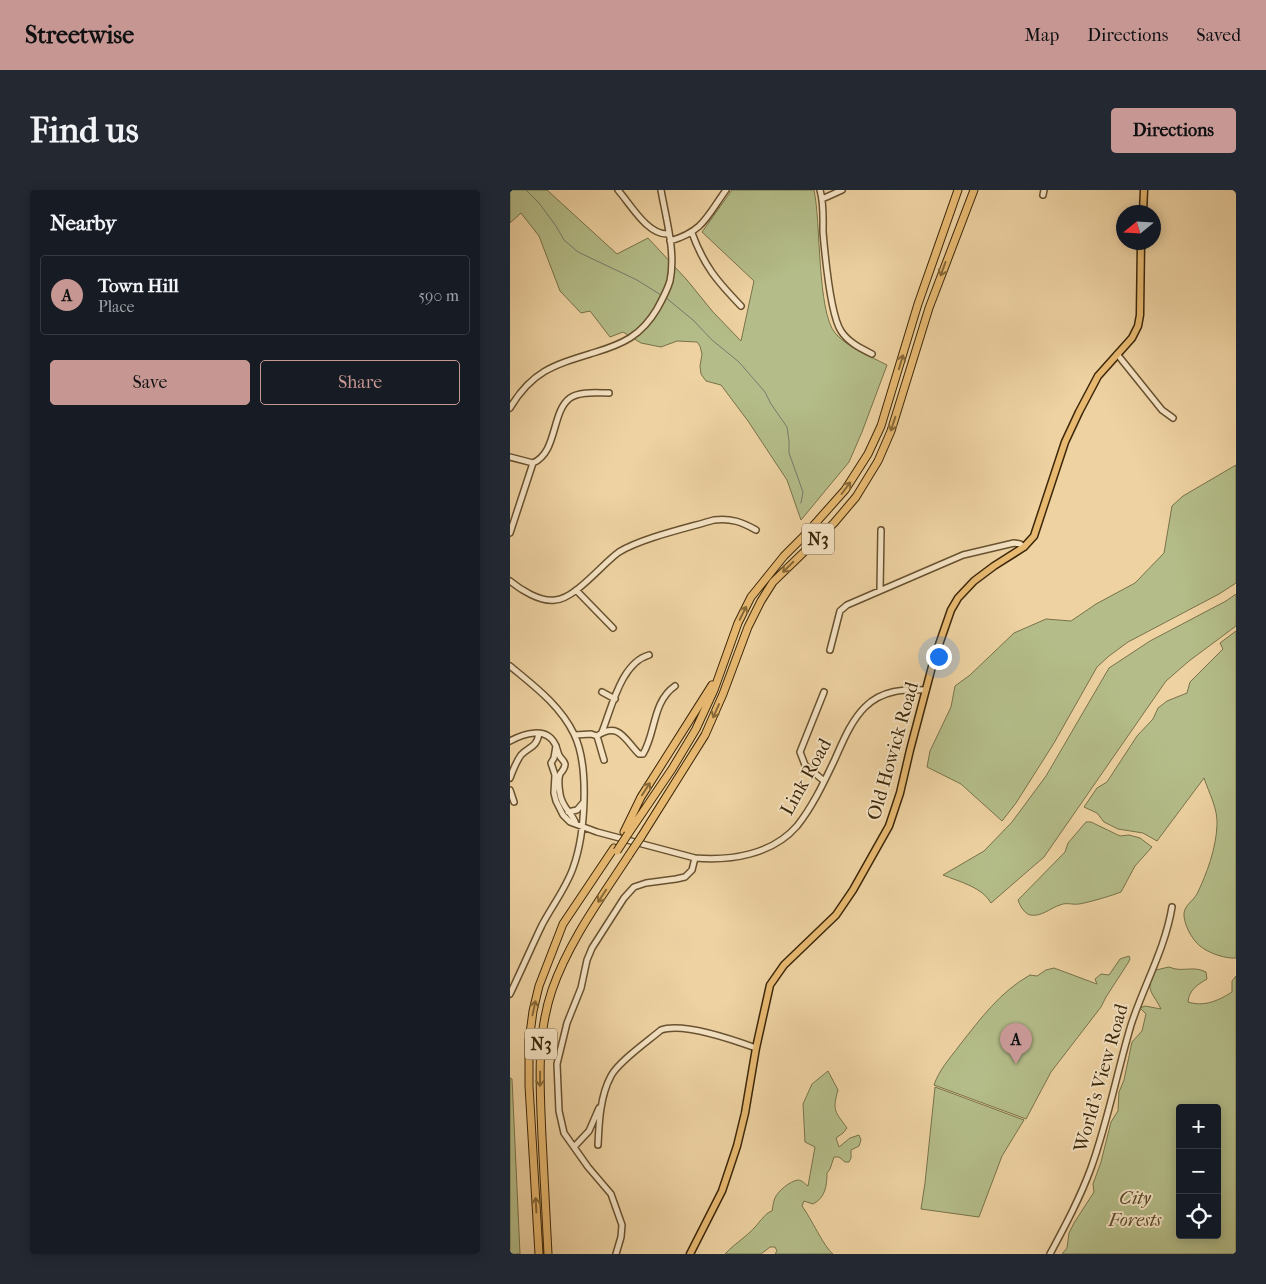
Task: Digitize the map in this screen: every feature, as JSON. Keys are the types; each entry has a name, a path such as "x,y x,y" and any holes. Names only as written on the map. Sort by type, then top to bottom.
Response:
{"highway":[{"path":"949,220 958,190"},
{"path":"949,220 963,190"},
{"name":"N3","path":"548,1254 540,1087 540,1044 552,990 580,931 705,735 723,694 748,627 761,601 773,582 834,523 856,496 878,461 891,431 929,308 974,190"},
{"name":"N3","path":"539,1254 529,1086 529,1041 539,986 565,927 626,833 672,770 696,729 714,690 738,623 751,597 784,556 845,490 868,454 882,426 918,304 949,220"},
{"path":"626,833 641,797 691,720 712,685 725,658"}],"main road":[{"path":"1143,205 1144,190"},
{"name":"Old Howick Road","path":"690,1254 729,1173 745,1113 767,993 772,980 784,965 836,915 853,890 889,826 900,793 946,618 958,598 974,581 1024,547 1034,536 1065,442 1078,412 1098,376 1136,332 1140,321 1141,250"}],"street":[{"path":"618,190 650,228 662,234 669,234"},
{"path":"510,408 516,397 529,383 551,366 602,350 634,336 644,328 666,293 670,280 670,241 661,190"},
{"path":"670,241 692,233 707,218 726,190"},
{"path":"820,190 834,315 846,338 872,354"},
{"path":"822,198 842,190"},
{"path":"692,233 709,270 741,306"},
{"path":"1117,354 1162,410 1173,418"},
{"path":"510,457 533,463 540,460 546,452 562,408 570,398 585,394 609,393"},
{"path":"510,533 533,463"},
{"path":"510,581 525,592 550,600 566,597 617,554 631,546 714,520 724,519 743,523 756,530"},
{"path":"880,590 881,530"},
{"path":"830,650 842,608 972,552 1014,543 1024,547"},
{"path":"576,590 613,628"},
{"path":"597,736 602,732 630,668 643,657 649,655"},
{"path":"510,666 549,698 557,708 575,735 584,771 582,827 573,869 542,925 510,994"},
{"path":"602,732 618,731 639,754 643,754 655,716 665,695 675,686"},
{"name":"Link Road","path":"576,824 695,858 710,860 755,853 776,842 796,827 824,782 850,728 866,706 883,695 896,690 926,690"},
{"path":"602,692 615,699"},
{"path":"824,692 800,752 805,765 824,782"},
{"path":"510,741 528,733 539,734 551,739 556,746 559,757 565,764 560,777 560,793 567,812 573,817 576,824"},
{"path":"510,778 521,756 538,742 539,734"},
{"path":"575,735 591,734 597,736"},
{"path":"597,736 604,760"},
{"path":"556,746 551,763 555,775 554,793 556,801 566,819 576,824"},
{"path":"510,790 514,802"},
{"path":"567,812 577,810 583,803"},
{"path":"616,1254 623,1229 613,1198 569,1141 561,1123 557,1064 567,1023 581,988 587,960 599,936 624,898 634,887 646,883 676,880 685,876 692,870 695,858"},
{"name":"World's View Road","path":"1050,1254 1069,1217 1102,1136 1131,1026 1141,994 1160,952 1170,921 1172,907"},
{"path":"574,1148 589,1131 611,1075 655,1035 666,1028 682,1028 756,1048"},
{"path":"598,1145 599,1124 604,1096"}],"green space":[{"path":"510,190 547,190 617,254 648,238 741,341 754,281 702,232 732,190 814,190 822,287 829,322 835,333 846,343 887,365 849,462 801,520 787,480 748,421 721,385 706,381 701,374 702,354 697,342 677,341 661,347 641,343 623,332 610,337 590,311 581,313 560,291 539,236 521,213 510,223"},
{"path":"1236,465 1236,583 1219,594 1128,642 1097,667 1054,743 1016,803 1002,821 961,784 927,767 930,751 951,707 955,686 970,675 1014,633 1046,619 1071,621 1096,604 1135,583 1164,553 1172,506 1183,496"},
{"path":"1236,594 1236,626 1189,661 1166,681 1044,857 991,903 987,897 976,889 943,875 984,851 1012,822 1046,776 1109,668 1150,641"},
{"path":"1236,631 1236,958 1232,958 1203,949 1194,940 1184,917 1186,908 1197,894 1204,878 1213,852 1216,834 1216,813 1204,778 1157,841 1143,833 1118,829 1104,822 1097,813 1084,807 1097,788 1107,782 1137,736 1153,719 1158,708 1167,701 1187,693 1190,682 1223,649 1220,643"},
{"path":"1086,822 1091,822 1120,836 1129,835 1140,838 1152,847 1135,866 1121,892 1083,903 1063,904 1038,915 1028,914 1022,909 1018,900 1065,852 1068,843"},
{"path":"1129,956 1128,963 1101,1007 1051,1072 1026,1119 934,1085 945,1064 983,1016 1009,989 1019,982 1030,975 1037,976 1046,970 1054,968 1097,984 1095,979 1101,974 1109,975 1120,959"},
{"name":"City Forests","path":"1169,967 1174,969 1196,969 1206,972 1207,979 1194,988 1188,1002 1200,1004 1216,1000 1232,992 1232,981 1236,976 1236,1254 1062,1254 1067,1248 1069,1233 1074,1223 1094,1192 1093,1184 1101,1162 1111,1122 1118,1111 1119,1092 1124,1080 1132,1042 1142,1031 1146,1014 1140,1008 1145,1006 1161,1009 1152,994 1150,982 1156,970"},
{"path":"828,1071 838,1090 835,1102 836,1110 847,1128 836,1138 839,1147 850,1138 859,1135 861,1140 859,1146 851,1150 849,1162 845,1162 839,1157 834,1157 827,1173 826,1187 823,1195 813,1204 804,1201 802,1206 833,1254 775,1254 777,1251 775,1247 770,1247 761,1254 725,1254 772,1211 775,1198 791,1182 798,1180 808,1186 815,1147 805,1142 803,1104 812,1084"},
{"path":"510,1078 512,1079 520,1254 510,1254"},
{"path":"935,1087 1024,1120 1002,1156 979,1217 921,1209"}],"waterway":[{"path":"526,190 539,203 564,240 578,252 637,280 661,295"},
{"path":"665,297 739,362 765,392 787,427 789,453 803,492 801,503"}],"place":[{"name":"Town Hill","path":"1016,1064"}]}
